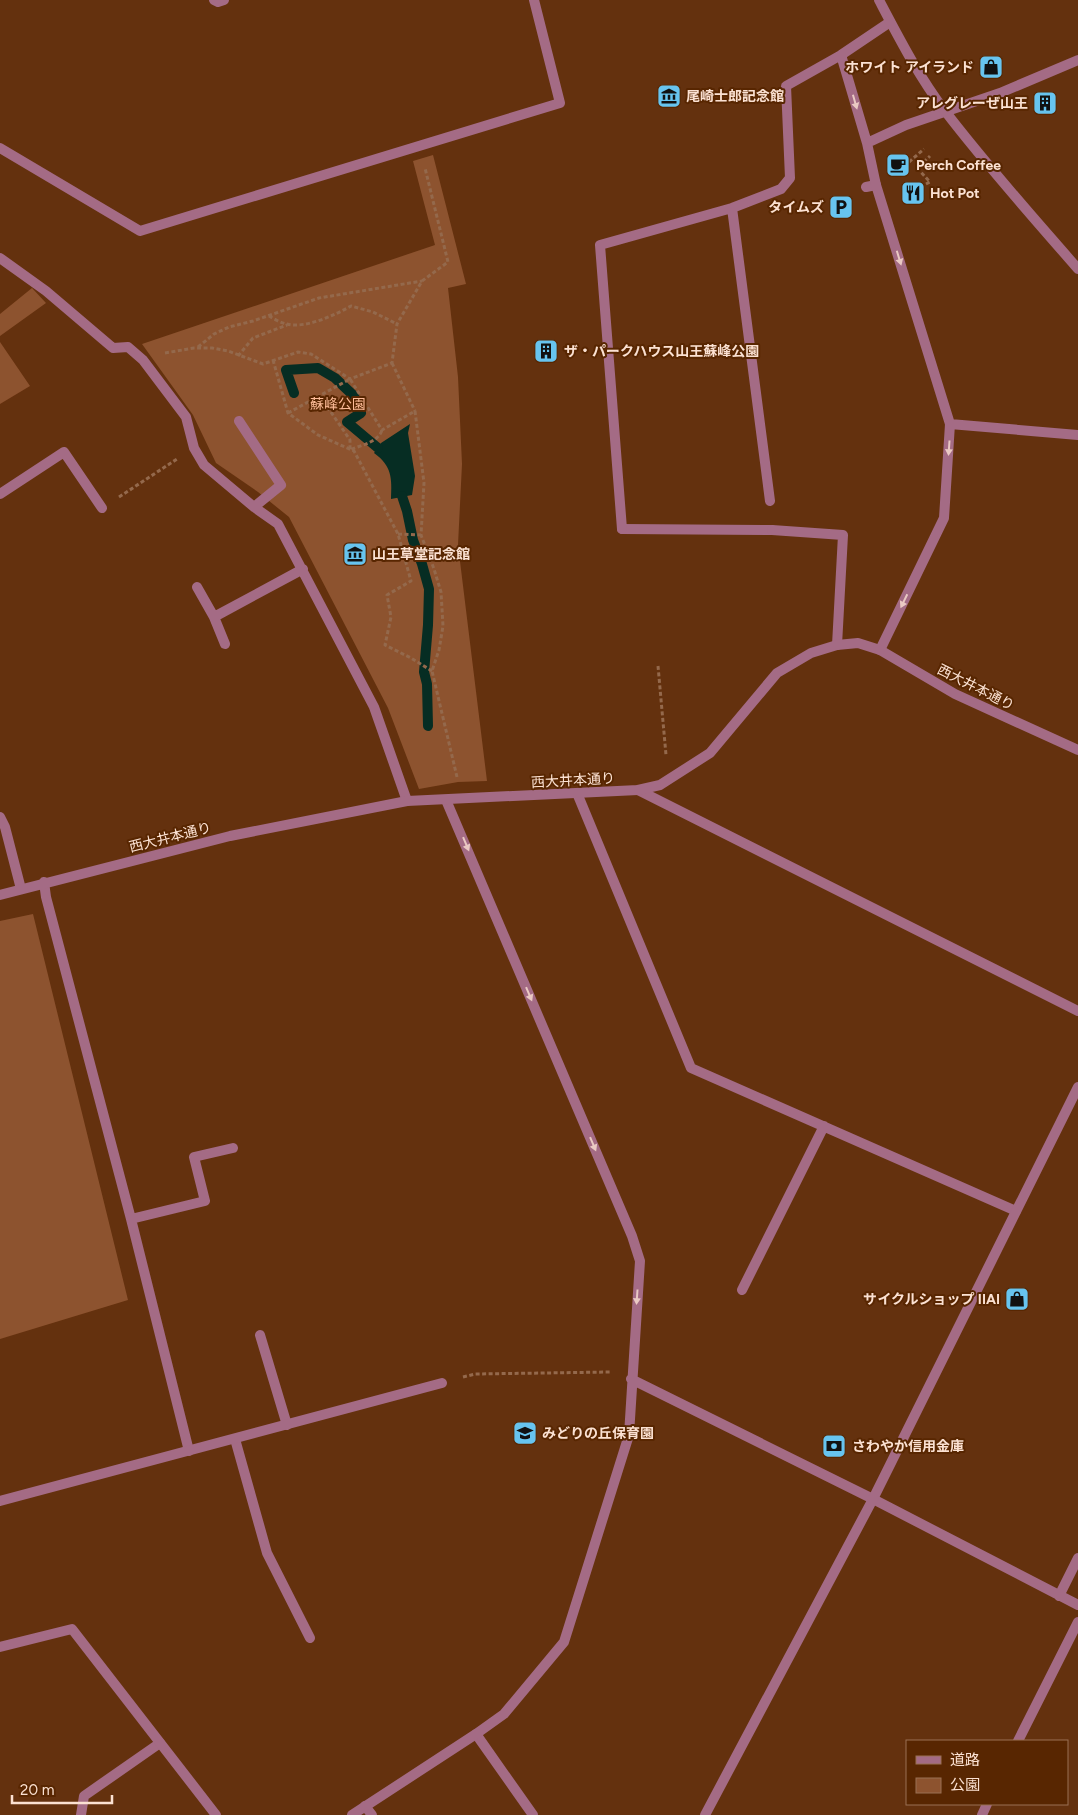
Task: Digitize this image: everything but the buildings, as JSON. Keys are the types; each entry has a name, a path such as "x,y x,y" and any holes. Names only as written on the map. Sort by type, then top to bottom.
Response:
{"street":[{"path":"214,0 218,2 224,0"},
{"path":"0,148 140,231 560,103 534,0"},
{"path":"879,0 890,22 945,111 1000,179 1078,269"},
{"path":"837,645 843,535 772,530 622,529 600,246 732,208 780,189 790,178 786,86 841,55 890,22"},
{"path":"841,55 867,143 871,186 949,415 950,424 944,518 880,650"},
{"path":"867,143 898,128 1000,93 1078,60"},
{"path":"732,208 770,501"},
{"path":"0,258 46,291 113,348 128,347 143,360 186,417 194,448 204,465 254,507 278,524 374,707 406,802"},
{"path":"239,421 281,485 254,507"},
{"path":"950,424 1078,435"},
{"path":"0,494 64,452 102,508"},
{"path":"214,617 303,569"},
{"path":"197,587 214,617 225,644"},
{"name":"西大井本通り","path":"0,895 44,882 230,836 406,802 638,790 660,785 710,753 777,673 811,653 837,645 858,643 880,650 954,694 1078,750"},
{"path":"638,790 1078,1011"},
{"path":"577,793 691,1068 1016,1211"},
{"path":"352,1815 504,1714 564,1642 629,1435 640,1261 632,1236 446,800"},
{"path":"0,818 6,827 21,889"},
{"path":"44,882 46,897 131,1219 189,1450"},
{"path":"705,1815 873,1499 1078,1087"},
{"path":"742,1290 824,1126"},
{"path":"131,1219 205,1201 194,1157 233,1148"},
{"path":"260,1335 287,1424"},
{"path":"632,1375 1078,1605"},
{"path":"0,1501 442,1383"},
{"path":"235,1439 267,1553 310,1638"},
{"path":"1059,1596 1078,1558"},
{"path":"1019,1740 1078,1622"},
{"path":"0,1648 72,1629 216,1815"},
{"path":"476,1734 533,1815"},
{"path":"81,1815 84,1796 160,1743"},
{"path":"365,1806 372,1815"}],"path":[{"path":"419,145 448,262 422,281 396,324 392,363 415,411 424,483 421,535 441,592 443,626 439,650 431,670 458,782"},
{"path":"909,162 924,149"},
{"path":"926,184 930,182 917,168 930,156"},
{"path":"196,348 214,334 230,327 319,298 422,281"},
{"path":"238,356 253,338 288,325 308,323 334,315 351,306 373,312 396,324"},
{"path":"268,316 288,325"},
{"path":"143,360 150,355 196,348 228,351 263,364 298,352 310,354 350,379 382,430"},
{"path":"273,360 288,413 318,435 354,452 398,534 411,581 387,595 391,617 385,645 431,670"},
{"path":"288,413 350,379 392,363"},
{"path":"320,396 350,440 350,450"},
{"path":"350,450 374,440 382,430 415,411"},
{"path":"102,508 194,448"},
{"path":"398,534 421,535"},
{"path":"658,666 665,746"},
{"path":"442,1383 475,1374 632,1375"}],"green space":[{"name":"蘇峰公園","path":"433,155 466,284 448,288 458,377 462,464 458,545 487,781 458,782 419,789 388,708 289,517 258,492 216,463 193,415 142,344 435,245 413,161"},
{"path":"32,288 46,303 0,336 0,314"},
{"path":"0,342 30,386 0,404"},
{"path":"33,914 128,1300 0,1339 0,921"}],"water":[{"path":"410,424 408,433 415,476 412,495 391,499 390,473 380,458 374,453 381,443"}],"waterway":[{"path":"294,393 286,370 318,368 335,378 354,396 361,413 347,422 378,448"},
{"path":"402,496 413,540 429,589 424,672 427,684 428,726"}],"place":[{"name":"ホワイト アイランド","path":"991,67"},
{"name":"尾崎士郎記念館","path":"669,96"},
{"name":"アレグレーぜ山王","path":"1045,103"},
{"name":"Perch Coffee","path":"898,165"},
{"name":"Hot Pot","path":"913,193"},
{"name":"タイムズ","path":"841,207"},
{"name":"ザ・パークハウス山王蘇峰公園","path":"546,351"},
{"name":"山王草堂記念館","path":"355,554"},
{"name":"サイクルショップ IIAI","path":"1017,1299"},
{"name":"みどりの丘保育園","path":"525,1433"},
{"name":"さわやか信用金庫","path":"834,1446"}]}
